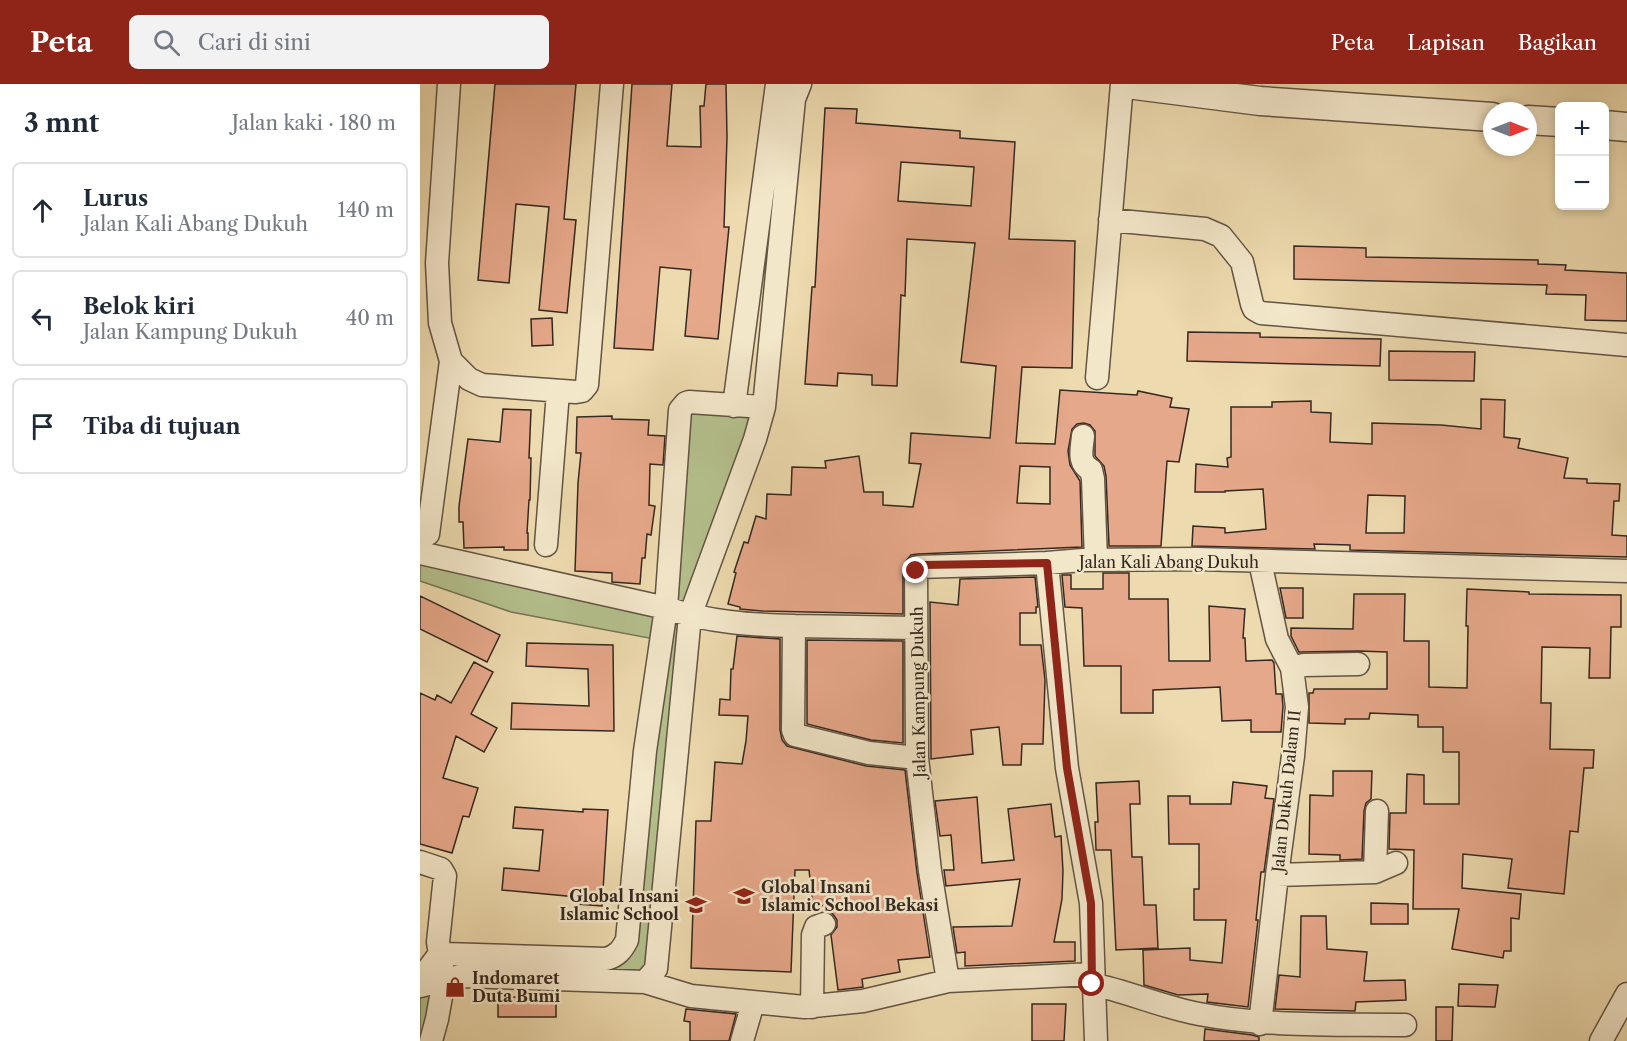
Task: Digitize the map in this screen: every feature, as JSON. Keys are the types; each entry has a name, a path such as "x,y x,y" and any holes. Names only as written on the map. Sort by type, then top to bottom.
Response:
{"street":[{"path":"449,84 436,263 440,323 451,361 424,543 690,616 718,621 794,626 916,628"},
{"path":"451,361 469,380 482,385 576,393 582,391 587,385 612,84"},
{"path":"734,405 777,84"},
{"path":"645,982 654,973 657,963 690,616 755,439 764,407 794,99 800,84"},
{"path":"1097,378 1122,84"},
{"path":"1127,84 1260,101 1483,116"},
{"path":"1537,121 1555,122"},
{"path":"1609,125 1627,127"},
{"path":"1110,220 1205,229 1217,233 1242,262 1252,304 1254,309 1261,313 1627,345"},
{"path":"546,545 558,392"},
{"path":"420,980 439,955 452,953 606,959 612,958 624,947 627,940 645,751 666,608 680,410 686,403 764,407"},
{"path":"1083,436 1081,461 1091,470 1093,478 1096,560"},
{"name":"Jalan Kali Abang Dukuh","path":"1047,563 1197,559 1627,571"},
{"name":"Jalan Dukuh Dalam II","path":"1260,562 1276,639 1292,668 1297,707 1260,1024"},
{"path":"1047,563 1067,768 1091,903 1096,1041"},
{"name":"Jalan Kampung Dukuh","path":"948,981 930,871 917,758 916,571 918,567 1047,563"},
{"path":"794,626 793,730 795,735 869,753 917,758"},
{"path":"1292,668 1304,665 1358,664"},
{"path":"1374,872 1377,811"},
{"path":"420,862 441,868 445,873 439,955 444,980 437,1019 430,1041"},
{"path":"1276,875 1374,872 1396,863"},
{"path":"812,1007 813,935 816,927 824,924"},
{"path":"420,986 461,976 645,982 691,996 812,1007 863,1001 948,981 1092,979 1176,1009 1260,1024 1405,1025"},
{"path":"1600,1041 1627,994"},
{"path":"742,1041 753,1003"}],"green space":[{"path":"764,407 690,616 654,973 453,977 430,1041 420,1041 420,986 439,955 619,953 660,640 511,612 420,581 420,553 665,608 680,410"}],"building":[{"path":"495,84 576,84 564,219 576,220 567,313 539,310 549,207 516,204 509,283 478,280"},
{"path":"632,84 672,84 667,146 701,147 700,106 704,106 706,84 726,84 724,227 729,227 718,339 685,336 691,270 660,267 653,350 614,348"},
{"path":"825,108 857,109 856,123 960,131 960,138 1015,142 1009,239 1075,241 1072,368 1022,367 1016,443 1055,444 1060,390 1137,395 1138,391 1172,398 1170,407 1189,409 1179,462 1167,461 1161,546 1109,546 1104,466 1095,456 1095,431 1090,425 1084,423 1077,424 1072,429 1068,451 1070,465 1080,481 1082,547 911,555 903,571 903,614 762,611 740,609 740,607 728,604 736,573 734,572 744,542 748,543 756,516 766,519 767,494 791,495 792,467 826,468 825,461 859,456 864,492 883,492 883,505 913,507 921,464 909,463 911,433 990,438 996,366 961,362 975,243 907,239 905,296 901,295 897,386 872,385 872,375 838,373 837,386 805,384 812,287 815,287","holes":["901,162 974,167 971,206 898,201","1020,466 1050,467 1050,504 1017,503"]},
{"path":"1294,246 1366,248 1366,257 1538,260 1538,264 1566,265 1565,270 1627,273 1627,321 1585,320 1586,295 1546,294 1547,285 1294,279"},
{"path":"552,318 553,345 532,346 531,319"},
{"path":"1188,332 1260,333 1260,337 1381,339 1380,366 1187,361"},
{"path":"1389,351 1475,352 1474,381 1389,380"},
{"path":"1481,399 1505,400 1504,437 1520,439 1518,448 1568,458 1564,478 1587,479 1587,483 1620,484 1619,501 1614,501 1612,535 1627,536 1627,557 1350,550 1350,545 1314,544 1315,549 1192,546 1193,526 1225,528 1225,533 1266,529 1263,489 1195,492 1196,464 1228,467 1227,458 1231,457 1231,407 1272,407 1272,402 1311,401 1311,412 1331,413 1330,442 1372,444 1372,423 1481,429","holes":["1368,495 1405,496 1404,533 1366,533"]},
{"path":"503,409 531,410 528,550 504,550 504,547 464,548 463,522 459,522 459,506 468,439 500,442"},
{"path":"612,416 612,419 649,420 648,435 665,436 663,465 650,464 649,505 655,506 651,535 647,534 645,558 642,558 640,584 612,582 612,573 575,571 581,453 576,453 577,417"},
{"path":"1103,573 1129,573 1129,599 1168,599 1169,661 1210,661 1209,606 1245,609 1243,638 1245,638 1246,661 1272,660 1274,663 1276,694 1282,694 1281,732 1251,732 1251,720 1222,721 1220,687 1153,690 1153,713 1121,713 1121,666 1084,666 1082,608 1065,607 1062,575 1071,575 1071,589 1103,589"},
{"path":"1035,577 1038,607 1036,607 1036,613 1020,613 1020,645 1041,645 1045,680 1043,744 1022,744 1021,765 1003,765 999,727 971,730 973,754 931,759 930,602 958,605 960,579"},
{"path":"1280,588 1303,588 1303,618 1286,618"},
{"path":"1467,589 1529,592 1529,594 1621,595 1621,627 1611,627 1610,678 1589,678 1590,648 1542,647 1541,703 1551,703 1550,749 1594,750 1593,768 1584,768 1578,832 1570,831 1564,894 1508,888 1512,859 1463,854 1462,888 1521,894 1519,919 1511,918 1511,951 1504,951 1503,958 1452,949 1459,909 1413,909 1414,850 1389,849 1390,813 1406,813 1407,774 1424,775 1424,804 1459,804 1459,752 1443,752 1443,727 1418,727 1418,715 1370,713 1369,719 1345,719 1345,724 1309,723 1309,693 1313,693 1314,689 1387,689 1387,652 1299,652 1291,636 1291,628 1353,629 1354,594 1405,594 1404,641 1429,641 1429,687 1467,688"},
{"path":"420,596 500,635 487,662 420,629"},
{"path":"737,636 780,639 780,730 782,740 787,746 866,766 905,770 930,957 898,960 900,972 862,979 863,987 838,990 831,935 837,927 837,920 828,911 827,905 813,907 809,870 795,870 791,972 691,968 696,821 711,821 715,762 742,764 746,741 748,716 719,715 720,699 730,700 731,669 733,669"},
{"path":"807,640 903,641 903,743 871,740 807,724"},
{"path":"527,643 613,645 614,731 511,729 512,703 589,706 588,669 526,666"},
{"path":"474,662 493,672 471,714 497,728 484,752 456,736 443,778 478,788 469,817 463,816 452,853 420,844 420,693 435,700 437,695 451,703"},
{"path":"1333,771 1372,771 1371,799 1366,803 1364,811 1362,859 1340,860 1340,855 1309,854 1310,795 1333,796"},
{"path":"1139,781 1140,804 1130,804 1132,857 1142,857 1144,905 1156,905 1158,948 1116,950 1111,850 1096,850 1095,822 1098,822 1096,783"},
{"path":"1233,782 1267,786 1265,798 1274,799 1264,872 1261,872 1248,1007 1207,1002 1208,994 1178,995 1144,985 1143,950 1190,948 1190,960 1222,963 1226,920 1194,920 1194,889 1199,889 1199,844 1169,844 1168,796 1190,796 1190,804 1231,804"},
{"path":"977,797 982,863 1014,860 1008,809 1051,804 1055,837 1061,836 1063,871 1062,899 1054,942 1075,942 1075,961 965,966 965,952 957,953 953,927 1012,926 1020,879 946,886 944,870 954,870 951,835 940,836 935,801"},
{"path":"515,807 583,812 583,809 608,810 602,906 577,904 577,897 502,890 504,868 539,871 543,830 513,828"},
{"path":"1371,903 1408,904 1408,924 1371,924"},
{"path":"1301,916 1326,916 1327,949 1367,952 1364,981 1405,980 1406,1000 1356,1002 1355,1011 1275,1009 1279,975 1300,977"},
{"path":"1459,984 1498,985 1495,1007 1458,1006"},
{"path":"498,997 556,997 556,1017 498,1017"},
{"path":"1032,1004 1066,1004 1064,1041 1032,1041"},
{"path":"1436,1007 1453,1007 1452,1041 1436,1041"},
{"path":"686,1009 736,1014 729,1041 690,1041 690,1022 684,1021"},
{"path":"1205,1029 1252,1035 1259,1037 1259,1041 1204,1041"}],"place":[{"name":"Global Insani Islamic School Bekasi","path":"744,896"},
{"name":"Global Insani Islamic School","path":"696,905"},
{"name":"Indomaret Duta Bumi","path":"455,987"}],"route":[{"path":"916,571 922,565 1047,563 1063,738 1091,903 1092,984"}]}
